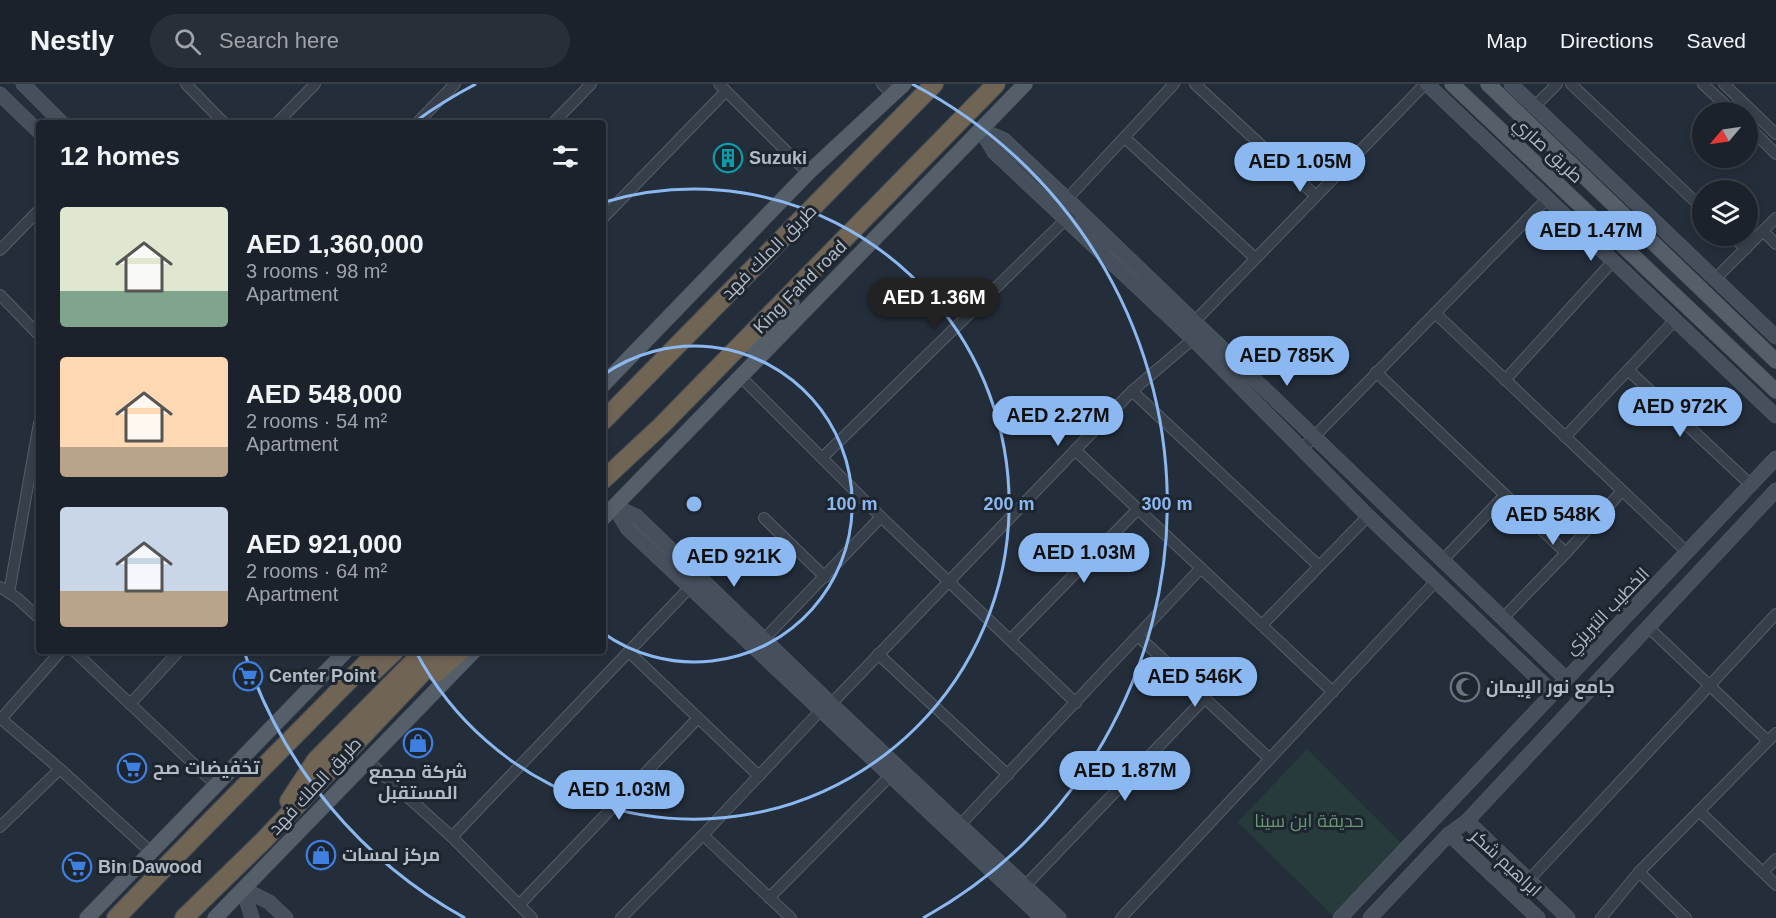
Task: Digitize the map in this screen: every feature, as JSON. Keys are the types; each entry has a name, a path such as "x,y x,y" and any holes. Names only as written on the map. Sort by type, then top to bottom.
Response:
{"highway":[{"name":"طريق الملك فهد","path":"606,418 934,84"},
{"path":"606,476 661,426 996,84"},
{"path":"952,129 1006,84"},
{"path":"606,426 636,387"},
{"path":"116,918 375,654"},
{"path":"242,790 328,715 392,654"},
{"path":"264,840 316,760 421,654"},
{"name":"طريق الملك فهد","path":"184,918 264,840 440,654"},
{"path":"362,737 458,654"}],"main road":[{"name":"King Fahd road","path":"606,515 1025,84"},
{"name":"طريق صاري","path":"1452,84 1776,391"},
{"name":"طريق صاري","path":"1488,84 1773,358"},
{"name":"طريق الملك فهد","path":"606,383 808,173 899,90"},
{"path":"679,439 843,242"},
{"path":"87,918 343,654"},
{"path":"215,918 471,654"}],"street":[{"path":"22,84 59,120"},
{"path":"186,84 221,120"},
{"path":"280,120 315,84"},
{"path":"420,120 455,84"},
{"path":"556,120 591,84"},
{"path":"882,84 899,90"},
{"path":"1067,199 1174,84"},
{"path":"1195,84 1316,196"},
{"path":"1195,321 1426,84 1776,416"},
{"path":"1511,84 1776,337"},
{"path":"1534,107 1557,84"},
{"path":"1571,84 1692,199"},
{"path":"1703,84 1722,102"},
{"path":"1724,84 1776,134"},
{"path":"606,215 723,88 808,173"},
{"path":"1,97 36,129"},
{"path":"981,130 1004,140 1079,210 1315,435 1566,680"},
{"path":"981,130 994,152 1193,339 1368,516 1553,693"},
{"path":"1758,136 1776,154"},
{"path":"1125,138 1255,258"},
{"path":"1302,449 1547,199"},
{"path":"822,458 1065,220 1079,210"},
{"path":"0,250 36,213"},
{"path":"1715,279 1776,218"},
{"path":"1763,231 1776,244"},
{"path":"1743,246 1746,249"},
{"path":"1505,380 1613,261"},
{"path":"0,295 36,332"},
{"path":"1435,313 1687,552"},
{"path":"1565,437 1675,320"},
{"path":"621,918 1132,391 1193,339"},
{"path":"1628,370 1751,485"},
{"path":"1376,372 1566,554"},
{"path":"740,376 881,517 1076,703"},
{"path":"1132,391 1319,566"},
{"path":"1075,450 1333,692"},
{"name":"الخطيب التبريزي","path":"1340,918 1776,459"},
{"path":"35,469 4,590 36,615"},
{"path":"1370,918 1449,834 1467,821 1776,490"},
{"path":"1503,618 1566,554 1622,491"},
{"path":"1443,560 1505,495"},
{"path":"614,506 636,516 695,582 826,707 960,825 1059,918"},
{"path":"1010,640 1138,509"},
{"path":"1262,625 1368,516"},
{"path":"765,639 881,517"},
{"path":"764,518 825,577"},
{"path":"960,825 1201,568"},
{"path":"1121,918 1436,581"},
{"path":"695,582 765,639 891,775 1042,918"},
{"path":"452,837 695,582"},
{"path":"1529,880 1776,614"},
{"path":"1601,918 1639,872 1772,737 1710,685 1647,626"},
{"path":"1138,636 1270,759"},
{"path":"629,652 759,776"},
{"path":"58,654 0,718 151,852"},
{"path":"77,654 216,785"},
{"path":"130,704 176,654"},
{"path":"878,654 1008,775"},
{"path":"1025,886 1205,698"},
{"path":"519,905 698,718"},
{"path":"368,761 452,837 532,918"},
{"path":"0,827 60,769"},
{"path":"769,898 891,775"},
{"path":"1699,811 1776,885"},
{"path":"1467,821 1568,918"},
{"name":"ابراهيم شكر","path":"1449,834 1538,918"},
{"path":"703,836 791,918"},
{"path":"1763,872 1776,859"},
{"path":"1639,872 1686,918"},
{"path":"243,889 252,918"},
{"path":"243,889 269,902 286,918"}],"green space":[{"name":"حديقة ابن سينا","path":"1307,749 1401,843 1332,915 1238,822"}],"place":[{"name":"Suzuki","path":"728,158"},
{"name":"Center Point","path":"248,676"},
{"name":"جامع نور الإيمان","path":"1465,687"},
{"name":"شركة مجمع المستقبل","path":"418,743"},
{"name":"تخفيضات صح","path":"132,768"},
{"name":"مركز لمسات","path":"321,855"},
{"name":"Bin Dawood","path":"77,867"}]}
